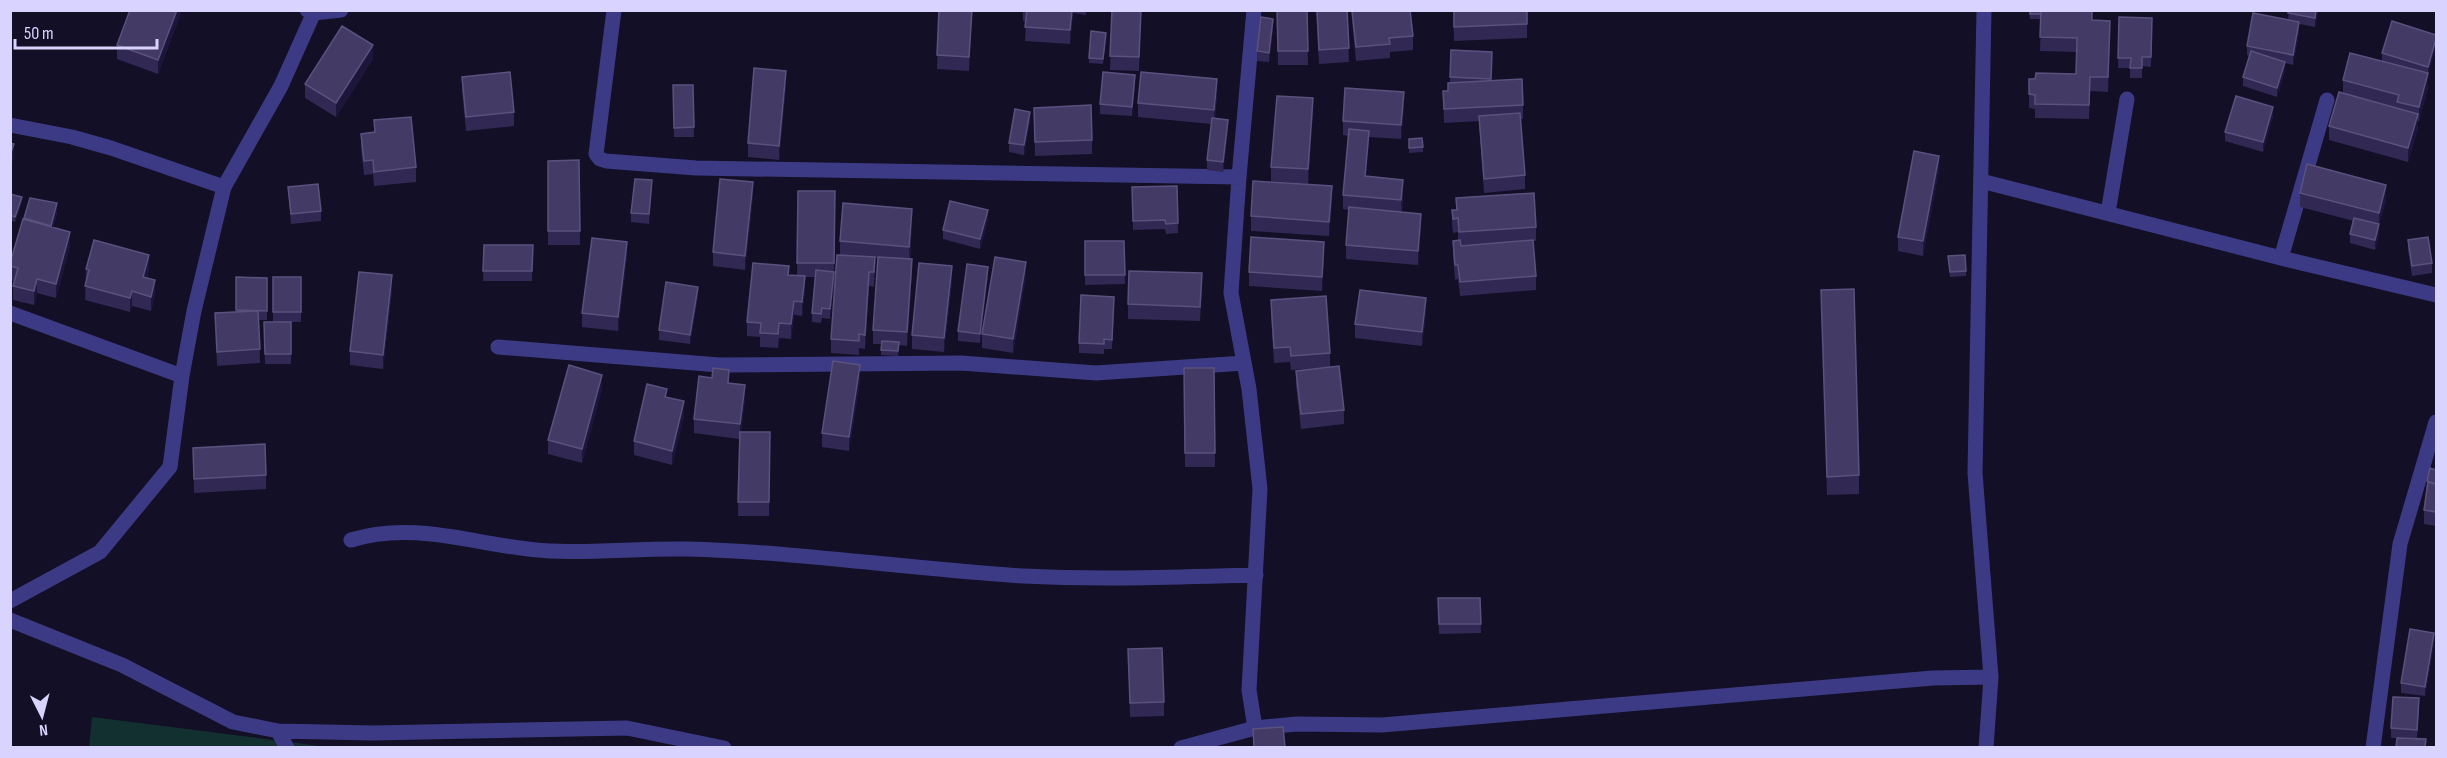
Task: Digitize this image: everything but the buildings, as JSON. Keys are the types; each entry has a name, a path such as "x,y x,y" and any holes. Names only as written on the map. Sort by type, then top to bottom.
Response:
{"street":[{"path":"10,601 100,552 170,467 182,376 194,311 224,187 281,86 312,11 341,10"},
{"path":"614,10 596,154 600,159 606,161 696,168 1239,177"},
{"path":"1254,10 1231,293 1244,363 1260,489 1249,690 1255,728"},
{"path":"1984,10 1975,473 1991,677 1986,747"},
{"path":"2108,213 2127,99"},
{"path":"2281,258 2327,100"},
{"path":"10,125 101,145 224,187"},
{"path":"1981,181 2436,295"},
{"path":"10,313 182,376"},
{"path":"498,347 719,365 962,363 1096,373 1244,363"},
{"path":"2373,747 2400,544 2436,422"},
{"path":"351,540 370,534 429,532 548,551 687,549 880,562 1023,576 1118,579 1256,575"},
{"path":"10,620 122,665 233,722 278,731 374,733 627,728 724,747"},
{"path":"1181,747 1255,728 1297,723 1382,725 1933,678 1991,677"},
{"path":"278,731 287,747"}],"green space":[{"path":"92,717 328,747 89,748"}]}
